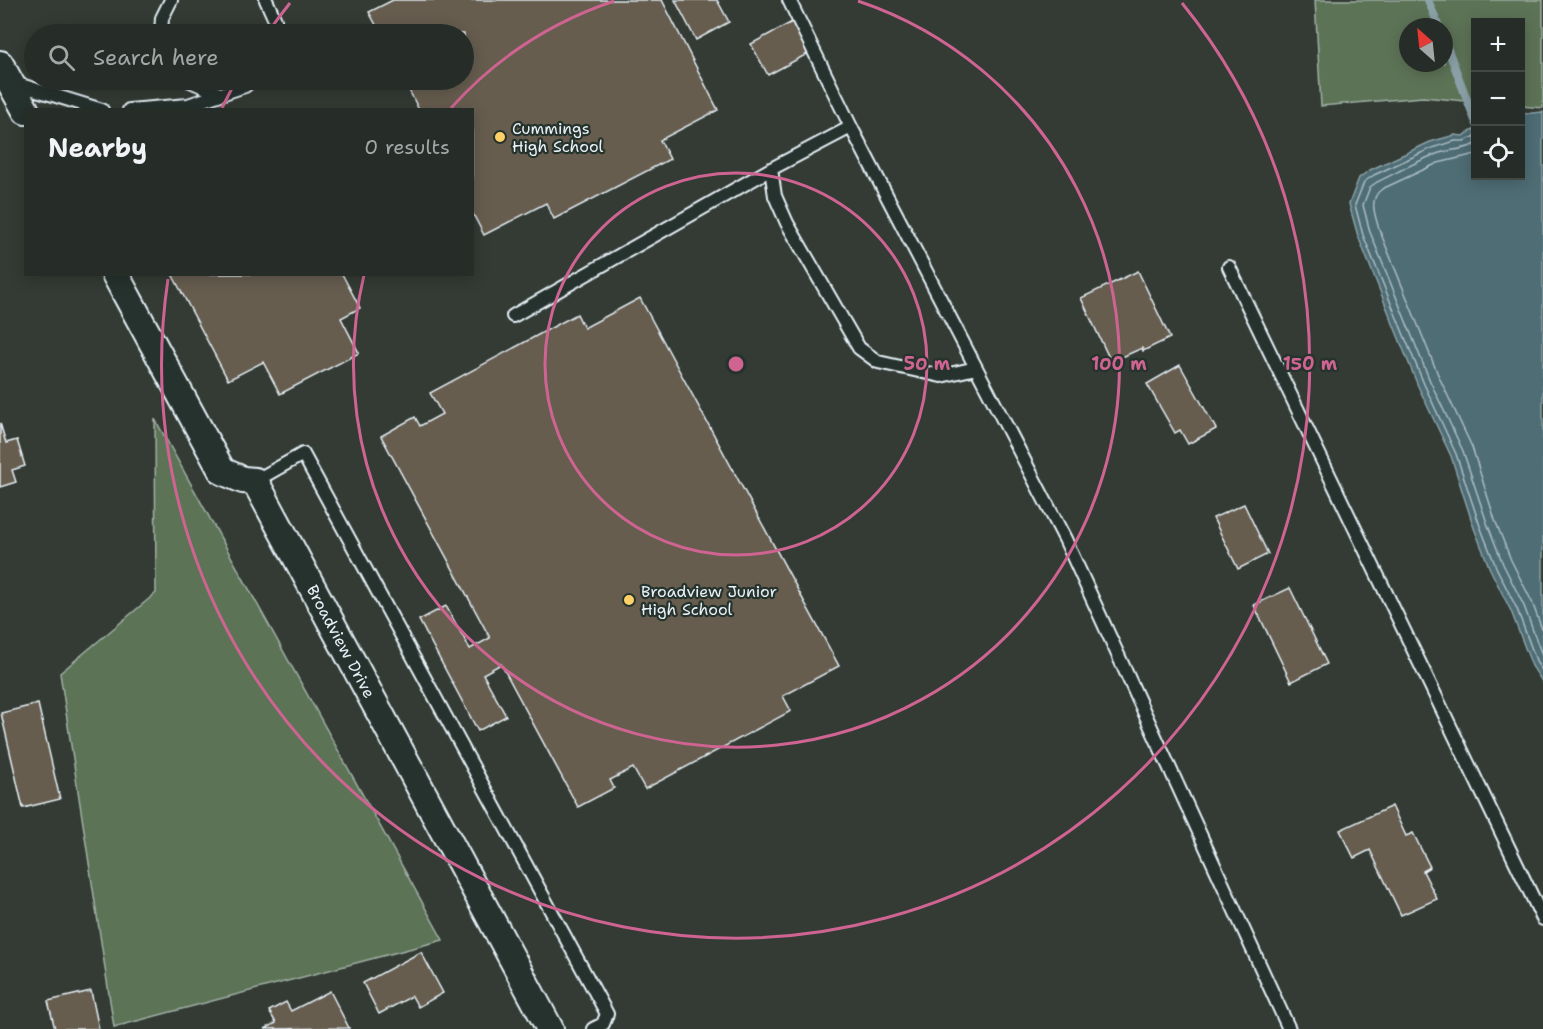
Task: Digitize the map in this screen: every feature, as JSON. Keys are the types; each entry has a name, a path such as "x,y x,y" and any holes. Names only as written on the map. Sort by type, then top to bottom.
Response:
{"street":[{"path":"5,73 24,108"},
{"path":"116,276 222,471 243,480 255,481"},
{"name":"Broadview Drive","path":"255,481 550,1029"}],"lane":[{"path":"162,24 162,18 171,0"},
{"path":"266,0 276,24"},
{"path":"789,0 851,127 1065,539 1289,1029"},
{"path":"5,73 24,80"},
{"path":"50,90 97,108"},
{"path":"211,90 220,94"},
{"path":"153,108 188,105 232,90"},
{"path":"513,316 771,169 851,127"},
{"path":"771,169 775,195 787,223 859,348 878,363 941,376 976,368"},
{"path":"1229,267 1543,919"},
{"path":"255,481 303,454 607,1014 603,1024 593,1029"}],"green space":[{"path":"1315,0 1543,0 1543,108 1525,106 1525,18 1471,18 1471,102 1423,97 1321,106"},
{"path":"155,419 443,940 114,1027 60,673 156,593"}],"water":[{"path":"1543,112 1543,683 1532,666 1511,611 1490,569 1451,456 1418,386 1358,236 1349,204 1359,178 1370,170 1430,142 1455,135 1463,136 1471,131 1471,180 1525,180 1525,114"}],"building":[{"path":"393,0 662,0 718,110 660,140 670,159 554,219 546,203 484,235 474,216 474,108 418,108 409,90 474,90 474,24 376,24 369,12"},
{"path":"675,0 717,0 729,22 696,40"},
{"path":"794,21 811,52 768,75 751,44"},
{"path":"1138,271 1170,338 1143,351 1142,348 1111,362 1081,298"},
{"path":"173,276 343,276 360,308 341,318 359,353 280,394 263,362 228,380"},
{"path":"640,298 839,666 783,696 791,711 645,789 633,768 610,780 614,788 578,807 501,664 483,674 506,716 478,731 419,620 446,606 470,649 490,638 381,436 415,417 420,426 442,414 430,393 577,314 584,328"},
{"path":"1180,365 1216,429 1188,444 1180,430 1175,433 1147,384"},
{"path":"0,423 6,443 17,440 25,466 12,470 16,482 0,487"},
{"path":"1244,504 1268,554 1238,569 1213,518"},
{"path":"1290,588 1327,664 1291,682 1254,605"},
{"path":"38,704 60,799 23,808 1,713"},
{"path":"1392,806 1406,836 1413,833 1430,867 1423,871 1437,899 1401,915 1370,850 1354,858 1340,830"},
{"path":"421,952 443,993 418,1007 412,996 379,1014 363,983"},
{"path":"91,991 99,1029 55,1029 48,1001"},
{"path":"330,991 349,1028 265,1029 276,1023 269,1011 286,1002 291,1011"}],"waterway":[{"path":"1428,0 1435,18"},
{"path":"1453,63 1471,110"}],"place":[{"name":"Cummings High School","path":"500,137"},
{"name":"Broadview Junior High School","path":"629,600"}]}
